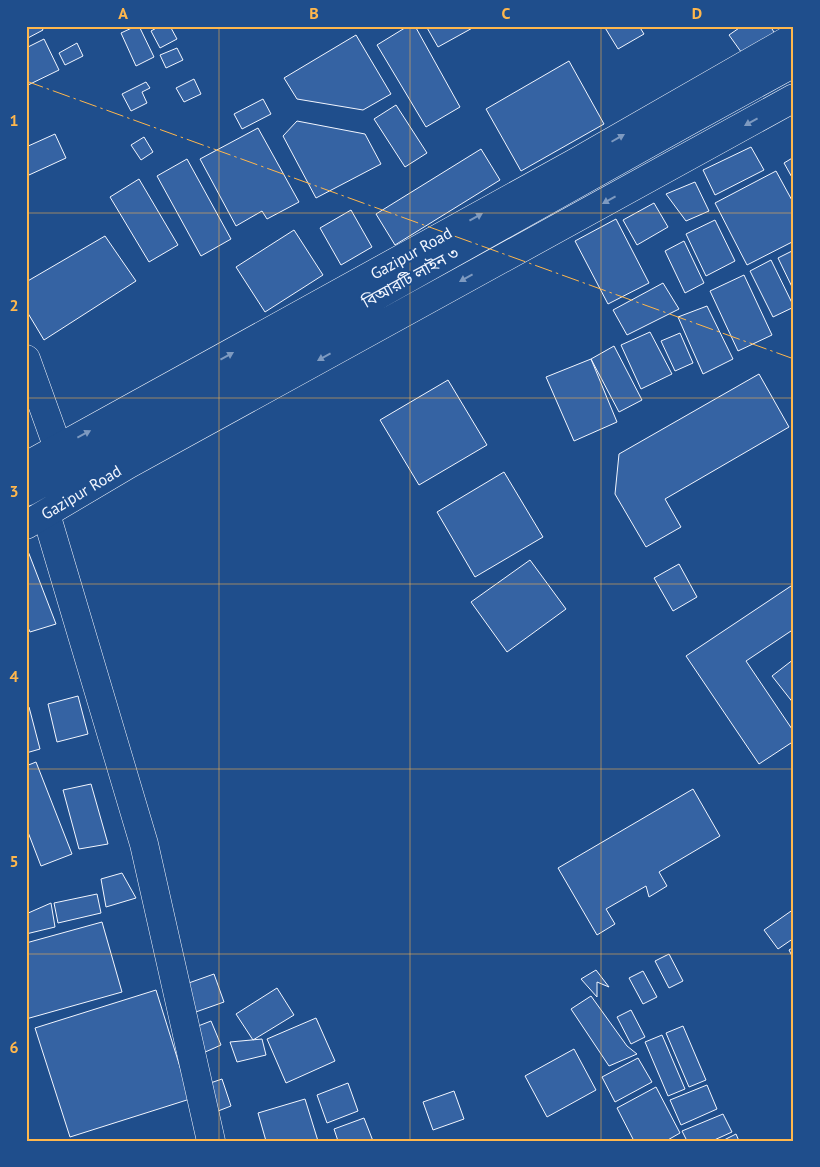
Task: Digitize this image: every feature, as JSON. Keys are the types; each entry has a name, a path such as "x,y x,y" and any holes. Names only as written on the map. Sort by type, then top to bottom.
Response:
{"main road":[{"name":"Gazipur Road","path":"26,466 569,166 794,37"},
{"name":"বিআরটি লাইন ৩","path":"26,492 667,132 794,63"},
{"name":"Gazipur Road","path":"36,519 129,464 794,98"},
{"path":"26,359 58,448"},
{"path":"36,519 144,844 211,1141"}],"building":[{"path":"26,26 41,26 43,30 26,39"},
{"path":"139,26 154,57 136,66 121,33"},
{"path":"160,26 170,26 177,39 160,48 151,31"},
{"path":"408,26 415,26 460,107 426,127 377,45"},
{"path":"426,26 476,26 438,47"},
{"path":"604,26 639,26 644,34 618,49"},
{"path":"742,26 770,26 776,35 744,56 729,35"},
{"path":"356,35 391,94 363,110 297,99 284,78"},
{"path":"44,39 59,70 26,86 26,48"},
{"path":"77,43 83,56 65,65 59,53"},
{"path":"177,48 183,60 166,68 160,55"},
{"path":"569,61 604,124 521,171 486,109"},
{"path":"194,79 201,94 184,102 176,88"},
{"path":"146,82 150,88 142,92 147,103 131,111 122,94"},
{"path":"263,99 271,114 242,129 234,114"},
{"path":"396,105 427,153 405,167 374,119"},
{"path":"297,121 365,134 381,164 316,198 283,136"},
{"path":"258,128 299,202 267,219 262,211 236,226 200,159"},
{"path":"55,134 66,158 29,175 26,168 26,147"},
{"path":"144,137 153,152 141,160 131,145"},
{"path":"751,147 764,170 715,195 703,170"},
{"path":"481,149 500,180 395,245 376,214"},
{"path":"794,157 794,181 784,163"},
{"path":"187,159 231,239 201,256 157,176"},
{"path":"776,171 794,204 794,241 747,265 715,203"},
{"path":"139,179 178,245 149,262 110,197"},
{"path":"695,182 709,211 686,221 666,194"},
{"path":"654,203 668,227 637,245 623,220"},
{"path":"351,210 372,247 341,265 320,228"},
{"path":"616,219 649,283 608,304 575,241"},
{"path":"715,220 735,261 706,276 686,234"},
{"path":"294,230 323,275 265,312 236,267"},
{"path":"105,236 136,281 44,340 26,310 26,282"},
{"path":"684,241 704,283 685,293 665,251"},
{"path":"794,250 794,291 778,258"},
{"path":"771,260 794,307 773,317 750,271"},
{"path":"744,275 772,335 738,351 710,291"},
{"path":"663,283 679,309 627,335 613,310"},
{"path":"707,306 733,359 703,374 678,317"},
{"path":"650,332 672,374 641,389 621,345"},
{"path":"680,333 693,363 675,371 661,341"},
{"path":"614,346 642,400 619,412 591,359"},
{"path":"591,359 617,422 574,441 546,377"},
{"path":"759,374 789,427 665,499 681,527 646,547 615,494 619,454"},
{"path":"448,380 487,445 419,485 380,420"},
{"path":"504,472 543,537 475,577 437,512"},
{"path":"26,546 56,624 30,632 26,623"},
{"path":"530,560 566,609 507,652 471,602"},
{"path":"679,564 697,597 673,611 654,578"},
{"path":"794,584 794,629 746,661 794,732 794,741 759,764 686,656"},
{"path":"794,659 794,704 772,676"},
{"path":"78,696 88,734 57,742 48,704"},
{"path":"29,707 40,749 26,753 26,708"},
{"path":"36,762 72,854 41,866 26,827 26,766"},
{"path":"91,784 108,844 79,849 63,790"},
{"path":"693,789 720,836 659,872 667,886 649,897 646,886 606,909 615,924 597,935 558,868"},
{"path":"122,873 136,898 106,907 101,879"},
{"path":"97,894 101,913 58,923 54,903"},
{"path":"51,903 55,927 26,934 26,914"},
{"path":"794,909 794,938 778,949 764,930"},
{"path":"102,922 122,992 26,1019 26,943"},
{"path":"794,947 794,960 789,950"},
{"path":"669,954 683,981 669,988 655,961"},
{"path":"596,970 609,987 597,982 597,997 581,979"},
{"path":"643,971 657,997 643,1004 629,978"},
{"path":"214,974 224,1002 193,1013 183,985"},
{"path":"277,988 294,1015 253,1040 236,1014"},
{"path":"156,990 190,1099 70,1137 35,1028"},
{"path":"591,996 627,1046 637,1054 609,1066 571,1009"},
{"path":"631,1010 645,1037 631,1044 617,1017"},
{"path":"316,1018 335,1061 286,1083 267,1039"},
{"path":"211,1021 221,1045 203,1053 193,1028"},
{"path":"683,1026 706,1080 689,1087 666,1033"},
{"path":"662,1035 685,1089 668,1096 645,1042"},
{"path":"262,1039 266,1055 237,1062 230,1042"},
{"path":"574,1049 596,1090 547,1117 525,1076"},
{"path":"638,1058 652,1082 615,1102 602,1077"},
{"path":"222,1079 231,1106 200,1118 190,1090"},
{"path":"348,1083 358,1111 327,1123 317,1095"},
{"path":"707,1085 717,1109 681,1125 670,1100"},
{"path":"656,1087 680,1133 666,1141 634,1141 617,1108"},
{"path":"454,1091 464,1119 433,1130 423,1102"},
{"path":"305,1099 318,1141 266,1141 258,1113"},
{"path":"723,1114 732,1132 712,1141 687,1141 682,1131"},
{"path":"364,1118 373,1141 338,1141 334,1129"},
{"path":"736,1134 739,1141 722,1141"}],"power":[{"path":"26,81 794,359"}]}
